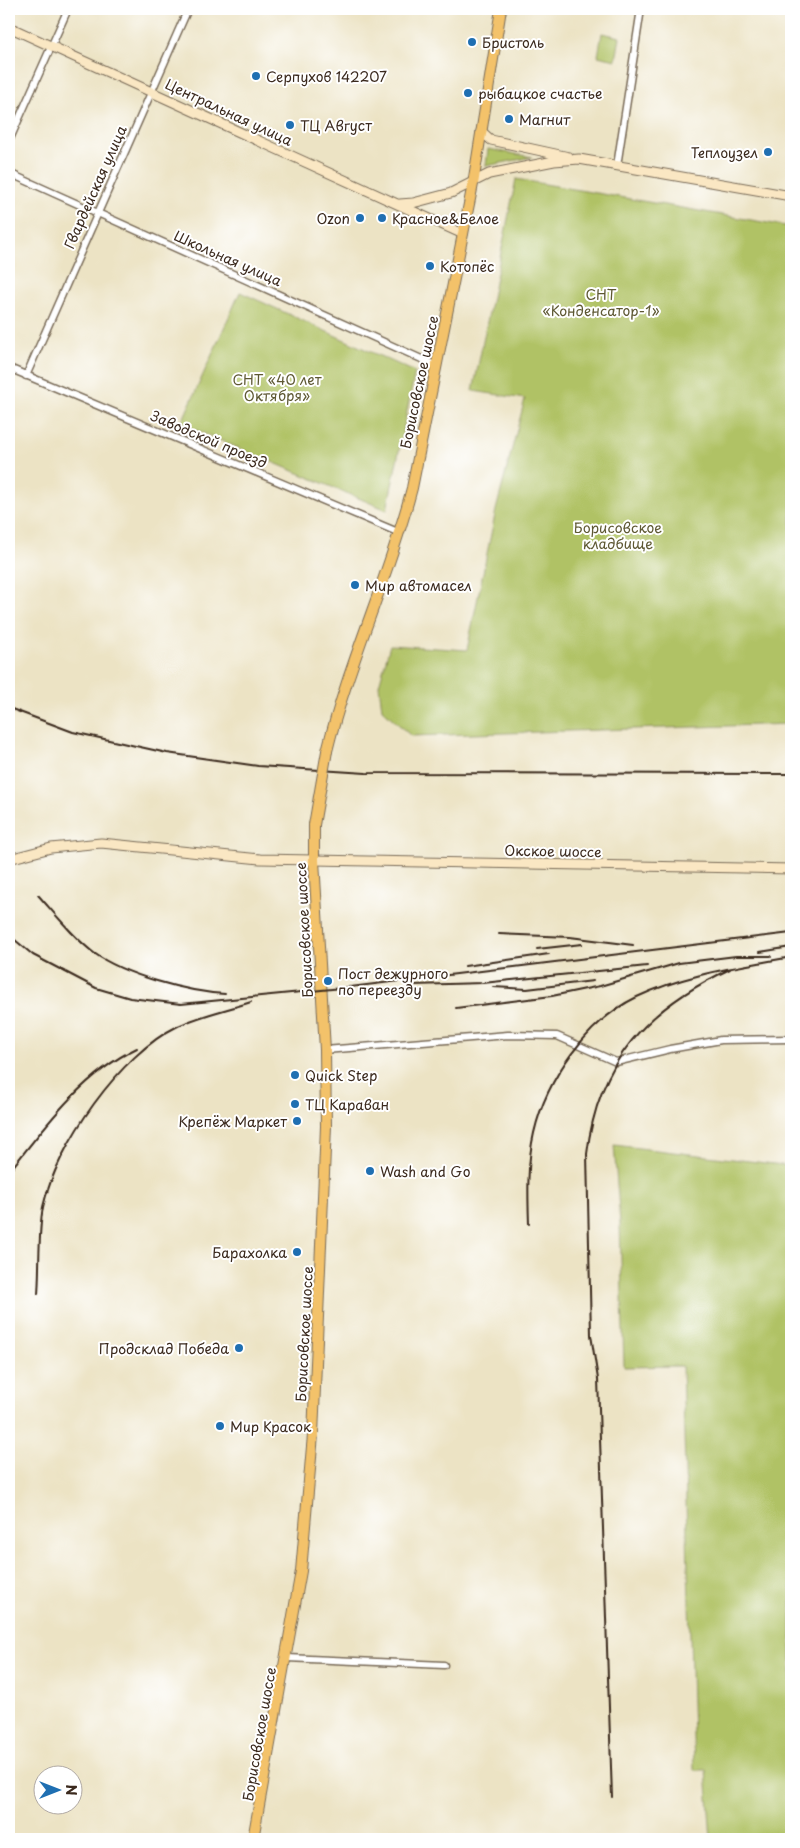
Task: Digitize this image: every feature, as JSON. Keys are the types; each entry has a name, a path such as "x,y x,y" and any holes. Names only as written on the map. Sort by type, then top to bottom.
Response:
{"main road":[{"name":"Борисовское шоссе","path":"253,1839 287,1658 301,1571 313,1435 326,1131 325,1050 314,860 314,825 326,751 338,708 400,533 437,366 473,184 501,9"}],"street":[{"path":"9,140 68,9"},
{"name":"Гвардейская улица","path":"26,376 188,9"},
{"path":"617,166 641,9"},
{"name":"Центральная улица","path":"9,26 51,47 463,234"},
{"path":"481,131 491,140 578,159 791,196"},
{"path":"397,204 413,203 452,193 473,184 489,174 554,161 578,159"},
{"name":"Школьная улица","path":"9,173 437,366"},
{"name":"Заводской проезд","path":"9,368 400,533"},
{"name":"Окское шоссе","path":"9,860 51,848 101,843 133,844 252,858 791,870"},
{"path":"325,1050 508,1035 557,1036 616,1062 670,1049 721,1040 791,1039"},
{"path":"287,1658 444,1665"}],"green space":[{"path":"602,33 620,37 616,60 598,56"},
{"path":"488,149 532,157 486,166"},
{"path":"516,179 791,227 791,724 411,736 382,709 379,685 390,645 467,650 496,510 525,399 473,391"},
{"name":"СНТ «40 лет Октября»","path":"240,292 415,372 387,510 181,424"},
{"path":"614,1145 791,1166 791,1839 711,1839 706,1770 694,1770 682,1366 624,1367 620,1223"}],"railway":[{"path":"9,708 73,732 167,753 258,766 366,773 791,774"},
{"path":"38,895 79,940 107,961 157,981 193,990 225,994"},
{"path":"9,935 33,955 96,988 130,998 181,1004 342,988 791,933"},
{"path":"499,934 570,937 633,945"},
{"path":"537,949 582,944"},
{"path":"760,952 791,947"},
{"path":"465,966 549,954"},
{"path":"456,1008 552,996 600,986 679,963 736,956 771,956"},
{"path":"529,1224 530,1156 540,1113 559,1073 571,1054 586,1037 619,1008 655,989 712,972 791,957"},
{"path":"413,985 483,983 647,966"},
{"path":"612,1797 598,1379 591,1335 587,1154 593,1121 602,1091 615,1064 632,1041 651,1020 674,1001 700,984 730,969"},
{"path":"493,987 527,989 593,981"},
{"path":"38,1294 41,1217 50,1183 62,1156 94,1104 113,1079 134,1057 156,1039 187,1022 251,1002"},
{"path":"9,1172 66,1102 99,1072 137,1048"}],"place":[{"name":"Бристоль","path":"472,42"},
{"name":"Серпухов 142207","path":"256,76"},
{"name":"рыбацкое счастье","path":"468,93"},
{"name":"Магнит","path":"509,119"},
{"name":"ТЦ Август","path":"290,125"},
{"name":"Теплоузел","path":"768,152"},
{"name":"Ozon","path":"360,218"},
{"name":"Красное&Белое","path":"382,218"},
{"name":"Котопёс","path":"430,266"},
{"name":"Мир автомасел","path":"355,585"},
{"name":"Пост дежурного по переезду","path":"328,981"},
{"name":"Quick Step","path":"295,1075"},
{"name":"ТЦ Караван","path":"295,1104"},
{"name":"Крепёж Маркет","path":"297,1121"},
{"name":"Wash and Go","path":"370,1171"},
{"name":"Барахолка","path":"297,1252"},
{"name":"Продсклад Победа","path":"239,1348"},
{"name":"Мир Красок","path":"220,1426"}],"park label":[{"name":"СНТ «Конденсатор-1»","path":"601,302"},
{"name":"Борисовское кладбище","path":"618,536"}]}
